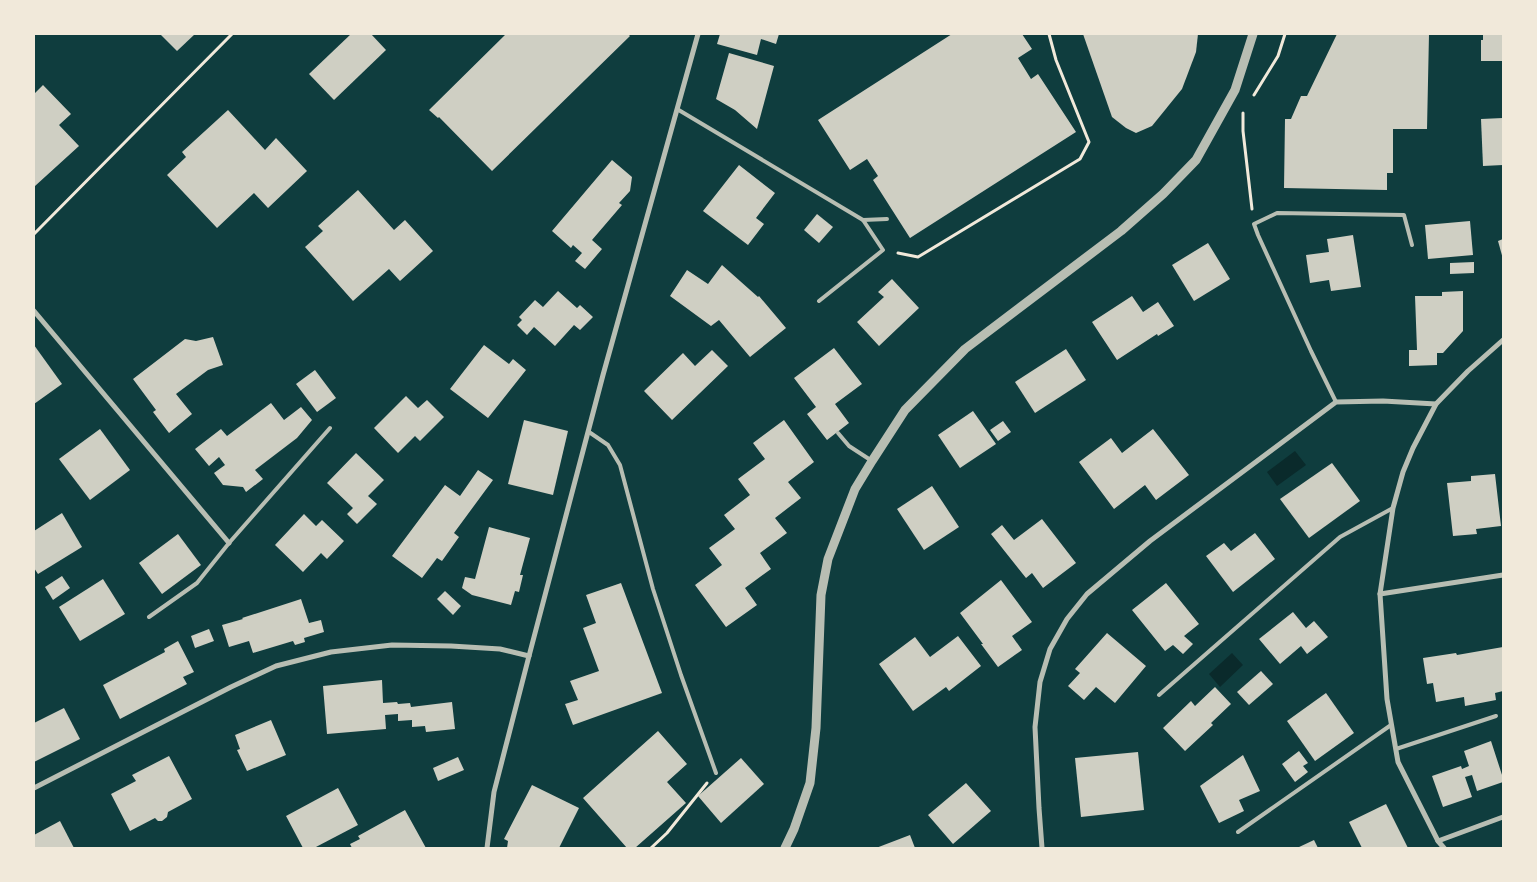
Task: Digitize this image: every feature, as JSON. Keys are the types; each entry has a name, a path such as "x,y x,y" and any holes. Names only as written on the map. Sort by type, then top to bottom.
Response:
{"street":[{"path":"487,848 494,792 529,656 698,34"},
{"path":"785,848 794,829 810,783 816,728 821,595 828,559 856,489 872,461 905,410 965,349 1121,231 1163,194 1196,160 1235,90 1253,34"},
{"path":"34,311 229,544"},
{"path":"1444,848 1438,841 1398,762 1387,699 1380,594 1393,508 1403,472 1413,448 1436,404 1468,371 1503,340"},
{"path":"1042,848 1035,727 1040,682 1050,648 1067,618 1087,594 1150,541 1336,402 1383,401 1436,404"},
{"path":"1380,594 1503,575"},
{"path":"34,788 230,687 276,666 331,652 392,645 500,649 529,656"},
{"path":"1438,841 1503,817"}],"lane":[{"path":"677,109 863,220 882,250 819,301"},
{"path":"1336,402 1254,224 1277,213 1404,215 1412,245"},
{"path":"863,220 887,219"},
{"path":"149,617 197,583 330,428"},
{"path":"589,432 608,445 620,465 653,588 681,675 716,773"},
{"path":"838,433 849,446 872,461"},
{"path":"1159,694 1340,537 1393,508"},
{"path":"1396,749 1496,716"},
{"path":"1238,832 1392,725"}],"path":[{"path":"34,234 232,34"},
{"path":"882,250 918,257 1080,159 1089,142 1056,60 1049,34"},
{"path":"1254,96 1278,56 1285,34"},
{"path":"1244,112 1243,131 1254,224"},
{"path":"651,848 667,833 716,773"}],"water":[{"path":"1295,451 1306,465 1277,486 1267,472"},
{"path":"1232,653 1243,665 1220,687 1209,674"}],"building":[{"path":"160,34 195,34 177,51"},
{"path":"351,34 371,34 386,50 334,100 309,74"},
{"path":"506,34 628,34 630,36 492,171 439,117 429,110"},
{"path":"720,34 779,34 776,44 761,39 757,55 717,44"},
{"path":"952,34 1022,34 1032,49 1018,58 1031,79 1038,74 1076,132 910,238 873,180 878,176 867,159 850,170 818,120"},
{"path":"1083,34 1198,34 1196,52 1182,89 1152,126 1136,133 1112,117"},
{"path":"1337,34 1429,34 1427,129 1393,129 1393,173 1387,173 1387,190 1284,188 1285,119 1291,119 1301,96 1307,96"},
{"path":"1483,34 1503,34 1503,61 1481,61 1481,40 1483,40"},
{"path":"729,53 774,66 757,129 735,110 716,99"},
{"path":"43,85 71,114 59,125 79,146 35,186 34,94"},
{"path":"228,110 265,150 276,138 307,171 268,208 254,193 217,228 167,175 186,157 182,152"},
{"path":"1503,118 1503,165 1483,166 1481,119"},
{"path":"612,160 632,177 630,191 619,203 622,205 592,240 602,249 585,269 575,261 582,253 573,245 571,248 552,231"},
{"path":"739,165 775,193 756,218 764,224 748,245 703,211"},
{"path":"358,190 394,230 405,220 433,251 400,281 389,269 353,301 305,247 323,231 318,226"},
{"path":"817,214 833,227 819,243 804,230"},
{"path":"1470,221 1473,255 1428,259 1425,225"},
{"path":"1353,235 1361,287 1331,291 1329,280 1310,283 1306,255 1329,252 1327,239"},
{"path":"1503,239 1503,259 1498,241"},
{"path":"1208,243 1230,279 1194,301 1172,265"},
{"path":"1474,262 1474,273 1450,274 1450,263"},
{"path":"722,265 759,296 786,328 750,357 719,320 711,326 670,296 687,270 708,284"},
{"path":"892,279 919,308 879,346 857,322 884,297 878,292"},
{"path":"558,291 577,308 580,305 593,317 580,330 574,325 555,346 534,327 527,335 517,325 522,320 519,317 535,300 543,307"},
{"path":"1463,291 1463,331 1443,353 1437,353 1437,365 1409,366 1409,350 1417,350 1415,296 1442,296 1442,292"},
{"path":"1132,296 1143,312 1158,302 1174,326 1158,336 1157,334 1117,360 1092,322"},
{"path":"213,337 223,365 208,370 176,394 192,414 169,433 153,412 156,410 133,379 185,339 196,341"},
{"path":"34,345 62,384 34,404"},
{"path":"484,345 509,364 513,359 526,370 488,418 450,389"},
{"path":"834,348 862,384 835,404 849,423 827,440 807,414 816,407 794,378"},
{"path":"1066,349 1086,380 1035,413 1015,382"},
{"path":"712,350 728,366 672,420 644,391 683,353 695,366"},
{"path":"315,370 336,398 317,412 296,384"},
{"path":"406,396 418,408 427,400 444,417 420,441 415,436 398,453 374,428"},
{"path":"271,403 284,420 301,407 312,420 297,438 255,470 263,479 246,492 243,487 223,485 214,473 225,465 219,457 209,466 195,449 221,429 227,436"},
{"path":"973,411 996,444 960,468 938,435"},
{"path":"524,420 568,431 553,495 508,484"},
{"path":"784,420 814,462 788,482 801,498 775,518 787,533 760,553 771,569 745,588 757,605 726,627 695,585 722,565 709,548 735,529 724,515 750,495 738,479 765,459 753,443"},
{"path":"1003,421 1011,432 998,441 990,430"},
{"path":"100,429 130,470 90,500 59,459"},
{"path":"1153,429 1189,475 1156,500 1145,485 1114,509 1079,462 1111,438 1122,453"},
{"path":"356,453 384,480 368,496 377,504 357,524 347,514 353,508 327,483"},
{"path":"1332,463 1360,501 1309,538 1280,499"},
{"path":"478,470 493,480 454,533 459,537 442,561 437,558 422,578 392,556 445,485 460,496"},
{"path":"1495,474 1501,526 1476,529 1477,534 1453,536 1447,483 1471,481 1471,476"},
{"path":"932,486 959,527 924,550 897,509"},
{"path":"62,513 82,547 38,574 34,568 34,531"},
{"path":"304,514 316,526 322,520 344,541 327,559 321,553 303,572 275,545"},
{"path":"1042,519 1076,563 1043,588 1032,573 1026,578 991,534 1002,525 1014,540"},
{"path":"489,527 530,538 520,575 523,575 519,592 515,591 511,605 472,595 462,588 465,577 475,579"},
{"path":"1255,533 1275,559 1233,592 1206,556 1224,543 1231,551"},
{"path":"178,534 201,565 162,594 139,563"},
{"path":"62,576 70,588 53,600 45,587"},
{"path":"103,579 125,614 80,641 59,607"},
{"path":"1001,580 1032,622 1012,636 1022,650 998,667 960,613"},
{"path":"621,583 662,693 573,725 565,704 578,700 570,681 599,671 583,628 596,623 586,595"},
{"path":"1166,583 1199,624 1184,636 1193,644 1183,654 1173,645 1165,651 1132,610"},
{"path":"445,591 461,606 453,615 437,599"},
{"path":"301,599 309,623 321,620 324,632 304,638 305,642 295,645 293,641 253,653 249,641 229,647 222,625"},
{"path":"1293,612 1306,628 1314,621 1328,637 1307,654 1301,646 1280,664 1259,639"},
{"path":"209,629 214,641 195,648 191,636"},
{"path":"1107,633 1146,666 1115,703 1096,687 1084,700 1068,686 1080,673 1075,669"},
{"path":"958,636 981,666 949,691 946,687 913,711 879,664 915,637 930,657"},
{"path":"178,641 194,672 183,677 187,684 120,719 103,685 165,652 164,649"},
{"path":"1503,647 1503,691 1495,693 1496,700 1465,706 1464,697 1436,702 1433,683 1427,684 1423,658 1456,653 1457,655"},
{"path":"1261,671 1273,684 1249,705 1237,692"},
{"path":"382,680 383,703 410,703 411,707 452,702 455,729 426,732 425,726 412,727 412,720 398,721 398,714 385,715 386,729 327,734 323,686"},
{"path":"1215,687 1231,704 1211,723 1213,725 1185,751 1163,728 1191,701 1195,706"},
{"path":"1326,693 1354,733 1315,761 1287,721"},
{"path":"64,708 80,739 34,762 34,723"},
{"path":"271,720 286,755 247,771 237,750 240,749 235,735"},
{"path":"658,731 687,764 667,782 686,803 635,848 627,848 583,798"},
{"path":"1491,741 1503,782 1477,791 1472,775 1465,777 1472,797 1443,807 1432,776 1461,766 1462,769 1469,766 1464,751"},
{"path":"1299,751 1308,763 1303,766 1308,772 1295,782 1282,764"},
{"path":"1138,752 1144,810 1081,817 1075,758"},
{"path":"1243,755 1260,791 1239,800 1244,811 1219,823 1200,786"},
{"path":"169,756 192,799 168,812 167,817 162,821 158,821 155,818 130,831 111,794 136,781 132,775"},
{"path":"458,757 464,770 438,781 433,768"},
{"path":"741,758 764,784 721,823 698,796"},
{"path":"966,783 991,811 953,844 928,815"},
{"path":"532,785 579,808 559,848 507,848 508,841 504,839"},
{"path":"338,788 358,825 314,848 303,848 286,816"},
{"path":"1386,804 1408,848 1362,848 1349,822"},
{"path":"405,810 426,848 352,848 350,844 360,839 358,836"},
{"path":"60,821 74,848 34,848 34,835"},
{"path":"910,835 915,848 876,848"},
{"path":"1314,840 1318,848 1297,848"}]}
